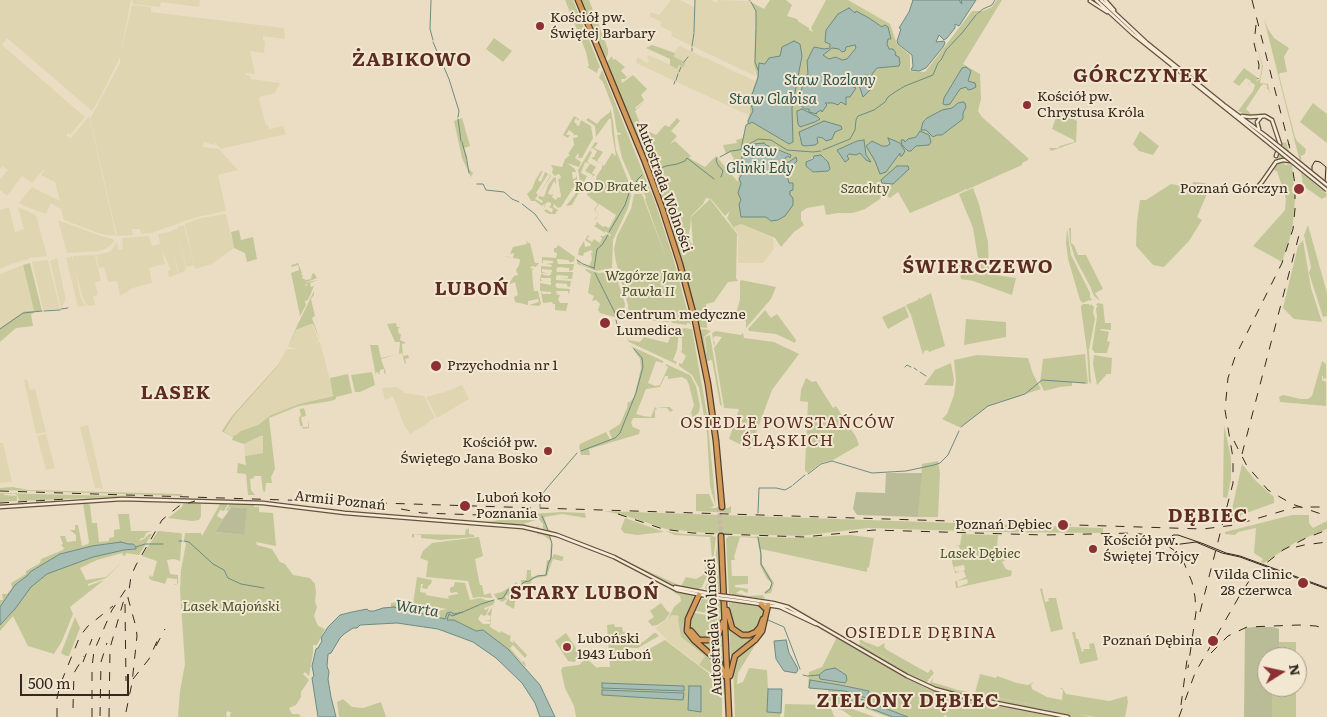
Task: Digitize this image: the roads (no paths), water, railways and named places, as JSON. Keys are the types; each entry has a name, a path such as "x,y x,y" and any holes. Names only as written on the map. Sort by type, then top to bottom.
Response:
{"highway":[{"name":"Autostrada Wolności","path":"577,0 650,183 681,274 697,341 707,395 721,507"},
{"name":"Autostrada Wolności","path":"722,536 730,717"},
{"path":"701,594 690,622 691,631 696,638 708,641 717,636 721,629 725,611"},
{"path":"701,594 688,619 688,631 694,640 721,664 728,689"},
{"path":"725,611 734,629 740,634 746,635 754,633 760,627 765,604"},
{"path":"730,676 735,656 756,639 762,631 765,604"},
{"name":"Autostrada Wolności","path":"725,611 730,676 730,717"}],"main road":[{"path":"1096,0 1238,119 1265,137 1327,185"},
{"path":"1101,0 1146,42 1260,131 1292,162 1327,190"},
{"path":"1105,0 1119,17"},
{"path":"1090,1 1114,17"},
{"path":"1238,114 1249,117 1262,116 1271,119 1280,145 1276,156"},
{"path":"1260,131 1257,122 1262,116"},
{"path":"1238,119 1243,125"},
{"path":"1256,189 1278,161 1292,162"},
{"name":"Armii Poznań","path":"0,507 122,499 263,504 345,513 523,527 568,538 628,563 681,591 733,598 783,608 820,626 907,676 935,689 1068,717"},
{"name":"Armii Poznań","path":"667,584 701,594"},
{"path":"701,594 717,596"}],"water":[{"path":"913,0 960,0 962,4 961,0 976,0 959,26 955,24 955,28 947,38 944,40 939,35 936,42 944,41 943,47 926,68 919,71 911,70 913,66 912,55 898,44 897,41 901,29 899,28 909,12"},
{"name":"Staw Rozlany","path":"849,8 882,27 885,25 888,27 891,39 888,39 887,44 889,49 893,49 896,53 895,55 899,57 900,63 899,66 877,68 872,76 865,75 869,77 871,89 863,97 857,79 853,75 853,87 856,88 850,97 846,97 846,105 841,102 838,105 825,103 827,105 822,112 821,110 817,114 809,112 809,109 805,109 799,104 804,77 808,74 807,61 814,47 830,48 830,44 825,42 826,30 838,14","holes":["855,45 856,48 847,59 842,60 836,57 829,59 823,55 832,48 839,49 842,52 845,51 846,47"]},
{"name":"Staw Glabisa","path":"794,41 800,44 802,56 792,108 793,142 789,144 752,122 749,124 748,121 753,111 750,100 758,78 759,63 765,64 769,58 780,56 782,47"},
{"path":"966,67 971,71 968,81 975,83 976,87 968,90 966,87 960,89 950,104 943,104 944,98 962,68"},
{"path":"963,102 966,107 963,119 942,135 933,137 926,130 921,130 923,122 927,118"},
{"path":"802,109 820,119 800,127 797,111"},
{"path":"824,121 841,126 842,129 835,132 832,139 826,141 818,137 818,143 815,145 802,145 799,132"},
{"path":"920,131 929,135 931,142 929,145 916,146 911,151 908,151 902,145 901,140 905,142 916,137"},
{"path":"888,138 900,143 905,151 902,156 900,156 900,153 886,172 880,174 866,146 872,141 882,146 887,146 890,144"},
{"path":"864,140 866,155 871,162 866,160 860,153 856,155 849,154 847,156 849,159 845,162 837,150"},
{"name":"Staw Glinki Edy","path":"764,143 791,155 790,158 788,156 785,158 787,162 783,166 796,157 797,161 791,167 791,171 786,172 789,183 793,183 793,190 790,191 790,195 793,198 793,205 785,216 771,221 766,217 741,217 739,204 741,200 738,193 741,183 739,179 742,174 743,151 754,144"},
{"path":"821,155 828,162 830,169 828,171 813,172 806,166 806,162 813,159 814,156"},
{"path":"897,166 908,166 909,169 893,184 882,183 881,180"},
{"path":"121,542 133,544 136,549 93,557 47,574 31,587 15,609 0,625 0,607 15,585 30,572 60,554 92,546"},
{"path":"394,607 445,619 447,613 463,612 452,616 449,614 447,620 454,620 476,631 483,630 508,649 540,685 555,717 540,717 535,703 522,683 496,658 473,642 438,629 397,623 360,625 340,638 331,653 328,654 327,666 336,717 318,717 312,666 316,649 328,627 340,615 367,609 374,611"},
{"path":"786,640 789,653 798,670 796,673 784,671 776,659 774,641"},
{"path":"835,668 846,675 847,680 845,683 820,679 819,675 825,670"},
{"path":"810,680 869,691 866,698 845,691 809,688"},
{"path":"602,683 684,686 684,691 602,688"},
{"path":"689,686 701,686 701,712 688,710"},
{"path":"768,689 782,689 781,713 767,712"},
{"path":"602,690 684,693 683,700 602,695"},
{"path":"844,693 908,717 893,717 843,698"}],"waterway":[{"path":"431,0 430,29 433,40"},
{"path":"694,32 695,0"},
{"path":"977,14 992,5 995,0"},
{"path":"751,2 756,11 756,27"},
{"path":"823,150 850,139 855,130 858,116 874,110 885,102 888,97 905,86 933,75 946,50 976,15"},
{"path":"756,28 755,62 758,70"},
{"path":"692,46 694,33"},
{"path":"433,42 439,56"},
{"path":"684,62 688,57"},
{"path":"440,58 459,111 458,117"},
{"path":"679,72 681,67"},
{"path":"676,80 678,74"},
{"path":"458,119 461,141"},
{"path":"741,149 746,125 748,124"},
{"path":"720,157 731,151 739,150 758,139 771,140 787,150 821,151"},
{"path":"462,142 467,160"},
{"path":"655,170 677,164 685,161 687,158 714,179"},
{"path":"717,158 718,165 723,171 721,177"},
{"path":"467,161 469,173"},
{"path":"635,189 637,180 642,175"},
{"path":"477,184 483,184 486,190 504,192 519,202"},
{"path":"609,232 625,205 629,193"},
{"path":"522,204 535,214 547,231"},
{"path":"594,269 597,249 608,235"},
{"path":"577,260 594,268"},
{"path":"595,273 617,317"},
{"path":"61,309 68,308"},
{"path":"44,311 60,310"},
{"path":"0,329 23,313 42,311"},
{"path":"616,320 618,328"},
{"path":"581,451 615,438 620,433 636,393 643,367 642,358 634,349"},
{"path":"905,367 907,365 911,367"},
{"path":"920,372 926,376"},
{"path":"961,427 988,406 1025,394 1042,380 1085,383"},
{"path":"808,474 821,464 832,461 872,473 906,471 934,465 940,463 948,455 959,431"},
{"path":"540,501 540,497 577,453"},
{"path":"793,485 805,475"},
{"path":"758,513 759,488 785,490 792,486"},
{"path":"542,516 548,530"},
{"path":"548,564 551,558 552,544 549,534"},
{"path":"758,537 761,564 772,583 770,589 765,593"},
{"path":"184,541 189,542 213,564 224,570 228,578 241,584 264,588"},
{"path":"136,547 145,544 163,544"},
{"path":"498,599 503,598 508,590 537,576 546,575 548,565"},
{"path":"463,612 494,600"},
{"path":"768,620 784,627 800,669"},
{"path":"803,675 819,675"}],"tunnel":[{"path":"719,507 721,536"}],"tram line":[{"path":"1327,187 1325,182 1326,167 1320,162 1315,161 1312,166 1312,176 1327,188"},
{"path":"1327,588 1240,556 1226,553 1178,535 1173,535 1169,539 1173,545 1196,542 1222,553 1240,557 1327,589"}],"railway":[{"path":"1252,0 1290,149"},
{"path":"1256,25 1254,43 1259,65 1258,79"},
{"path":"1200,612 1233,483 1233,458 1225,410 1228,378 1235,357 1282,263 1293,229 1295,185 1289,144"},
{"path":"1242,454 1299,235"},
{"path":"1234,441 1247,466 1268,490 1292,504 1327,516"},
{"path":"0,491 1203,529 1235,525 1296,507 1327,507"},
{"path":"0,503 67,499"},
{"path":"126,712 132,683 137,636 128,598 131,576 162,520 179,506 195,501"},
{"path":"401,509 422,513 509,516 533,513"},
{"path":"618,514 663,529 693,533 804,537 874,530 1044,535 1134,533 1148,535 1175,551 1184,563 1192,582 1196,612 1188,668"},
{"path":"1179,717 1195,673 1251,578 1283,550 1327,530"},
{"path":"1296,547 1327,542"},
{"path":"92,717 92,667 94,651 112,610 128,586"},
{"path":"109,717 110,648 125,596"},
{"path":"125,604 126,681"},
{"path":"57,717 57,698 60,685 80,636 88,626 113,606"},
{"path":"1211,653 1228,636 1247,627 1299,625 1327,629"},
{"path":"156,646 165,629"},
{"path":"83,662 92,639"},
{"path":"133,679 149,659 158,639"},
{"path":"100,716 101,662 107,643"},
{"path":"73,708 74,673 84,656"},
{"path":"1181,705 1187,660"}],"place":[{"name":"Kościół pw. Świętej Barbary","path":"540,26"},
{"name":"Kościół pw. Chrystusa Króla","path":"1027,105"},
{"name":"Poznań Górczyn","path":"1299,189"},
{"name":"Centrum medyczne Lumedica","path":"605,323"},
{"name":"Przychodnia nr 1","path":"436,366"},
{"name":"Kościół pw. Świętego Jana Bosko","path":"548,451"},
{"name":"Luboń koło Poznania","path":"465,506"},
{"name":"Poznań Dębiec","path":"1063,525"},
{"name":"Kościół pw. Świętej Trójcy","path":"1093,549"},
{"name":"Vilda Clinic 28 czerwca","path":"1303,583"},
{"name":"Poznań Dębina","path":"1213,641"},
{"name":"Luboński 1943 Luboń","path":"567,647"}],"district":[{"name":"ŻABIKOWO","path":"412,60"},
{"name":"GÓRCZYNEK","path":"1141,76"},
{"name":"ŚWIERCZEWO","path":"978,267"},
{"name":"LUBOŃ","path":"472,289"},
{"name":"LASEK","path":"176,393"},
{"name":"OSIEDLE POWSTAŃCÓW ŚLĄSKICH","path":"788,432"},
{"name":"DĘBIEC","path":"1208,516"},
{"name":"STARY LUBOŃ","path":"585,593"},
{"name":"OSIEDLE DĘBINA","path":"921,633"},
{"name":"ZIELONY DĘBIEC","path":"908,701"}],"park label":[{"name":"ROD Bratek","path":"611,187"},
{"name":"Szachty","path":"865,189"},
{"name":"Wzgórze Jana Pawła II","path":"648,284"},
{"name":"Lasek Dębiec","path":"980,554"},
{"name":"Lasek Majoński","path":"231,607"}],"water label":[{"name":"Warta","path":"417,609"}]}
